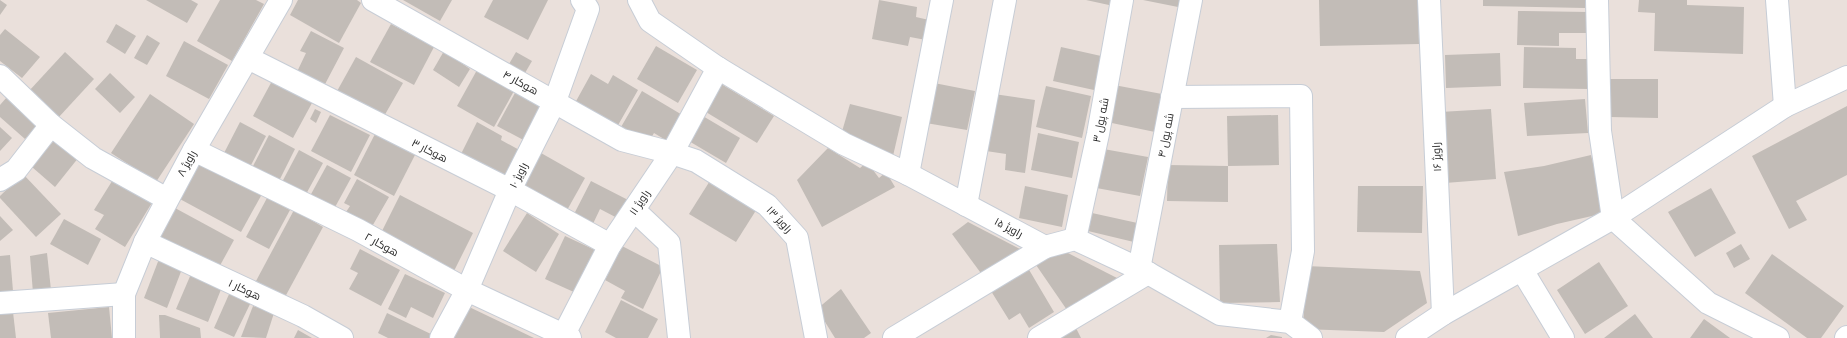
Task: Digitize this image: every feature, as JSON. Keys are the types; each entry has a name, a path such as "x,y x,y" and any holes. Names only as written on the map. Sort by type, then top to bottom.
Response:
{"street":[{"name":"راویژ ۸","path":"124,338 124,294 145,242 194,150 281,0"},
{"name":"هوکار ۴","path":"373,0 622,140 672,152"},
{"name":"راویژ ۱۵","path":"639,0 650,21 718,68 844,144 908,174 1045,247"},
{"path":"908,174 942,0"},
{"path":"966,205 1005,0"},
{"name":"شه پول ۳","path":"1075,240 1098,134 1122,0"},
{"name":"شه پول ۴","path":"1143,271 1172,97 1191,0"},
{"name":"راویژ ۱۶","path":"1429,0 1443,314"},
{"path":"1597,0 1600,131 1613,218 1708,303 1778,338"},
{"path":"1777,0 1785,106"},
{"name":"راویژ ۱۰","path":"441,338 467,290 510,190 555,101 585,4"},
{"name":"هوکار ۳","path":"248,58 510,190 610,245"},
{"name":"راویژ ۱۱","path":"565,337 610,245 672,152 718,68"},
{"path":"0,76 51,125 93,158 167,199"},
{"path":"1407,338 1443,314 1613,218 1785,106 1847,76"},
{"path":"1172,97 1301,96 1303,251 1290,322"},
{"path":"0,180 16,170 51,125"},
{"name":"هوکار ۲","path":"194,150 358,230 467,290 565,337"},
{"name":"راویژ ۱۳","path":"672,152 696,161 768,205 797,238 816,338"},
{"path":"634,210 669,243 679,338"},
{"path":"894,338 1045,247 1075,240 1143,271 1220,314 1290,322 1311,338"},
{"name":"هوکار ۱","path":"145,242 303,316 342,338"},
{"path":"1522,270 1563,338"},
{"path":"1039,338 1143,271"},
{"path":"0,303 124,294"}],"building":[{"path":"0,0 7,5 0,15"},
{"path":"146,0 191,0 198,4 187,23"},
{"path":"220,0 256,0 264,4 232,61 197,41"},
{"path":"298,0 357,0 361,3 339,43 290,15"},
{"path":"403,0 452,0 440,21"},
{"path":"493,0 548,0 528,40 484,17"},
{"path":"879,0 917,7 916,17 929,20 926,40 910,37 908,46 872,39"},
{"path":"1086,0 1111,0 1109,5"},
{"path":"1143,0 1190,0 1188,9"},
{"path":"1319,0 1418,0 1419,44 1320,46"},
{"path":"1483,0 1585,0 1585,8 1483,6"},
{"path":"1639,0 1687,0 1687,5 1744,7 1743,54 1654,51 1655,13 1638,12"},
{"path":"1518,11 1589,12 1589,33 1559,33 1559,46 1517,45"},
{"path":"116,24 136,36 125,54 106,42"},
{"path":"391,24 434,47 414,85 370,62"},
{"path":"5,29 40,57 22,78 0,61 0,35"},
{"path":"311,31 344,48 323,88 296,74 306,53 300,51"},
{"path":"147,35 160,43 147,65 134,58"},
{"path":"184,41 228,65 209,99 166,76"},
{"path":"656,46 697,70 678,103 637,79"},
{"path":"1061,47 1110,58 1103,92 1053,81"},
{"path":"1524,47 1576,48 1576,59 1589,59 1589,89 1523,88"},
{"path":"444,51 470,69 459,87 433,70"},
{"path":"65,52 94,79 58,118 29,91"},
{"path":"516,52 532,61 525,73 509,64"},
{"path":"1500,53 1501,86 1446,88 1445,55"},
{"path":"356,57 403,83 383,118 336,93"},
{"path":"477,70 514,91 494,127 457,106"},
{"path":"110,73 135,97 120,113 95,89"},
{"path":"591,74 608,84 613,75 638,90 617,127 575,103"},
{"path":"1610,79 1658,79 1658,118 1610,117"},
{"path":"272,81 312,103 293,138 253,116"},
{"path":"718,82 774,116 757,143 701,109"},
{"path":"934,83 975,91 967,130 926,123"},
{"path":"1114,85 1162,94 1155,132 1107,122"},
{"path":"1046,86 1091,96 1082,138 1036,127"},
{"path":"516,91 548,109 529,143 497,126"},
{"path":"642,91 684,116 669,142 654,133 648,143 621,127"},
{"path":"150,94 194,124 156,182 111,153"},
{"path":"994,94 1035,100 1025,173 1005,170 1006,154 986,151"},
{"path":"7,97 37,125 25,139 0,117 0,105"},
{"path":"1585,99 1588,133 1527,136 1524,103"},
{"path":"850,104 902,117 893,156 841,135"},
{"path":"1847,106 1847,175 1796,201 1807,220 1789,229 1752,156"},
{"path":"315,109 321,112 316,123 310,119"},
{"path":"1491,109 1496,179 1445,183 1440,112"},
{"path":"696,112 740,138 726,163 682,137"},
{"path":"330,115 370,135 351,172 311,151"},
{"path":"1278,115 1279,165 1228,166 1227,116"},
{"path":"240,122 266,136 249,169 223,155"},
{"path":"477,122 502,136 501,140 523,152 506,183 459,158"},
{"path":"0,127 12,138 0,151"},
{"path":"1038,133 1079,142 1072,178 1031,170"},
{"path":"375,134 415,155 394,196 354,175"},
{"path":"269,135 295,149 278,183 251,170"},
{"path":"56,138 79,157 55,187 32,167"},
{"path":"828,148 860,168 867,162 879,178 886,172 895,187 822,227 797,180"},
{"path":"1098,148 1148,157 1140,196 1091,187"},
{"path":"299,150 323,163 305,196 281,184"},
{"path":"541,153 585,178 566,212 522,187"},
{"path":"1591,155 1605,213 1557,224 1518,236 1504,172 1544,166"},
{"path":"199,159 262,194 241,232 178,198"},
{"path":"327,165 351,178 334,209 310,196"},
{"path":"1168,165 1228,166 1228,202 1167,201"},
{"path":"23,174 61,214 36,237 0,198 0,196"},
{"path":"713,176 760,204 736,242 689,214"},
{"path":"114,178 153,201 125,247 95,229 104,215 94,210"},
{"path":"357,179 389,197 370,230 344,215 350,206 344,203"},
{"path":"591,181 632,202 623,221 600,209 591,228 572,218"},
{"path":"1025,186 1068,195 1062,227 1019,218"},
{"path":"1358,186 1423,186 1422,233 1357,232"},
{"path":"1711,188 1736,233 1695,257 1668,212"},
{"path":"400,195 473,233 452,275 379,237"},
{"path":"267,198 290,210 269,249 246,237"},
{"path":"175,208 234,240 217,271 159,239"},
{"path":"294,210 323,227 285,297 256,281"},
{"path":"527,213 559,234 536,272 503,251"},
{"path":"1092,213 1142,224 1138,243 1088,231"},
{"path":"0,216 13,230 0,241"},
{"path":"64,219 101,239 88,265 50,244"},
{"path":"968,222 1020,249 983,276 952,234"},
{"path":"565,236 595,250 576,293 545,279"},
{"path":"1277,244 1280,302 1220,303 1219,245"},
{"path":"1741,244 1750,259 1734,268 1726,253"},
{"path":"622,246 663,267 643,309 621,298 625,291 605,280"},
{"path":"360,249 400,270 381,306 349,289 358,273 350,269"},
{"path":"1062,250 1117,278 1067,310 1034,262"},
{"path":"47,253 51,290 33,293 30,256"},
{"path":"1772,254 1844,306 1821,338 1807,338 1745,293"},
{"path":"10,255 13,291 0,292 0,256"},
{"path":"159,259 182,269 167,308 144,298"},
{"path":"1599,262 1628,306 1585,334 1557,290"},
{"path":"1306,266 1420,271 1427,303 1384,332 1303,329"},
{"path":"1028,268 1054,312 1029,328 1020,313 1009,320 991,291"},
{"path":"191,274 222,287 208,322 176,309"},
{"path":"405,274 445,293 433,318 411,307 406,318 388,309"},
{"path":"841,289 871,333 864,338 835,338 817,309"},
{"path":"230,292 251,302 234,337 214,328"},
{"path":"621,300 658,319 648,338 616,338 605,332"},
{"path":"465,305 534,338 450,338"},
{"path":"253,306 274,313 266,338 241,337"},
{"path":"109,307 112,338 51,338 48,313"},
{"path":"13,312 16,338 0,338 0,313"},
{"path":"387,313 433,335 431,338 388,338 378,333"},
{"path":"1635,314 1653,338 1604,338"},
{"path":"159,315 165,315 200,328 201,338 160,338"},
{"path":"1704,319 1730,338 1690,338"},
{"path":"1076,328 1081,338 1058,338"},
{"path":"298,330 312,338 294,338"},
{"path":"1271,335 1282,337 1282,338 1266,338"}]}
